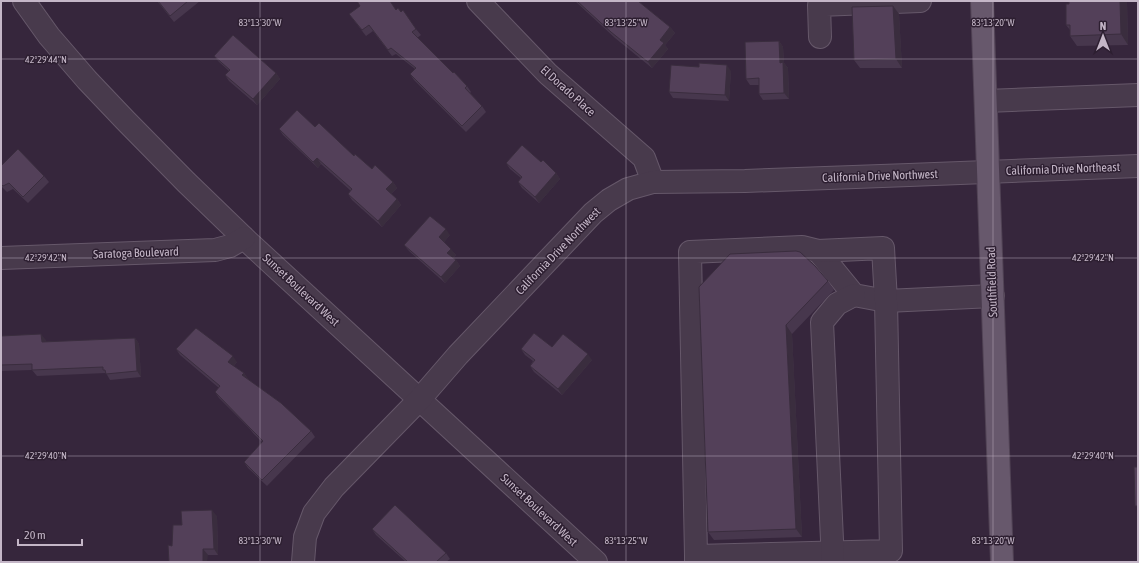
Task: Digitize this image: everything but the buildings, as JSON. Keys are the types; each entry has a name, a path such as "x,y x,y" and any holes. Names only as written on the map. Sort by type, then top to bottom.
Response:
{"main road":[{"name":"Southfield Road","path":"982,1 1002,562"}],"street":[{"name":"Sunset Boulevard West","path":"24,1 49,36 87,80 125,120 244,238 596,562"},
{"name":"El Dorado Place","path":"478,1 548,74 644,158 653,182"},
{"path":"820,37 819,5 920,1"},
{"path":"986,101 1138,95"},
{"name":"California Drive Northeast","path":"989,172 1138,166"},
{"name":"California Drive Northwest","path":"303,562 305,537 314,513 334,487 419,400 458,355 593,213 609,200 628,189 653,182 745,181 989,172"},
{"name":"Saratoga Boulevard","path":"1,258 216,250 230,246 244,238"},
{"path":"802,247 818,252 883,248 886,301 891,551 833,557 696,559 690,252 802,247"},
{"path":"818,252 854,295 886,301 992,296"},
{"path":"833,557 822,322 838,304 854,295"}]}
